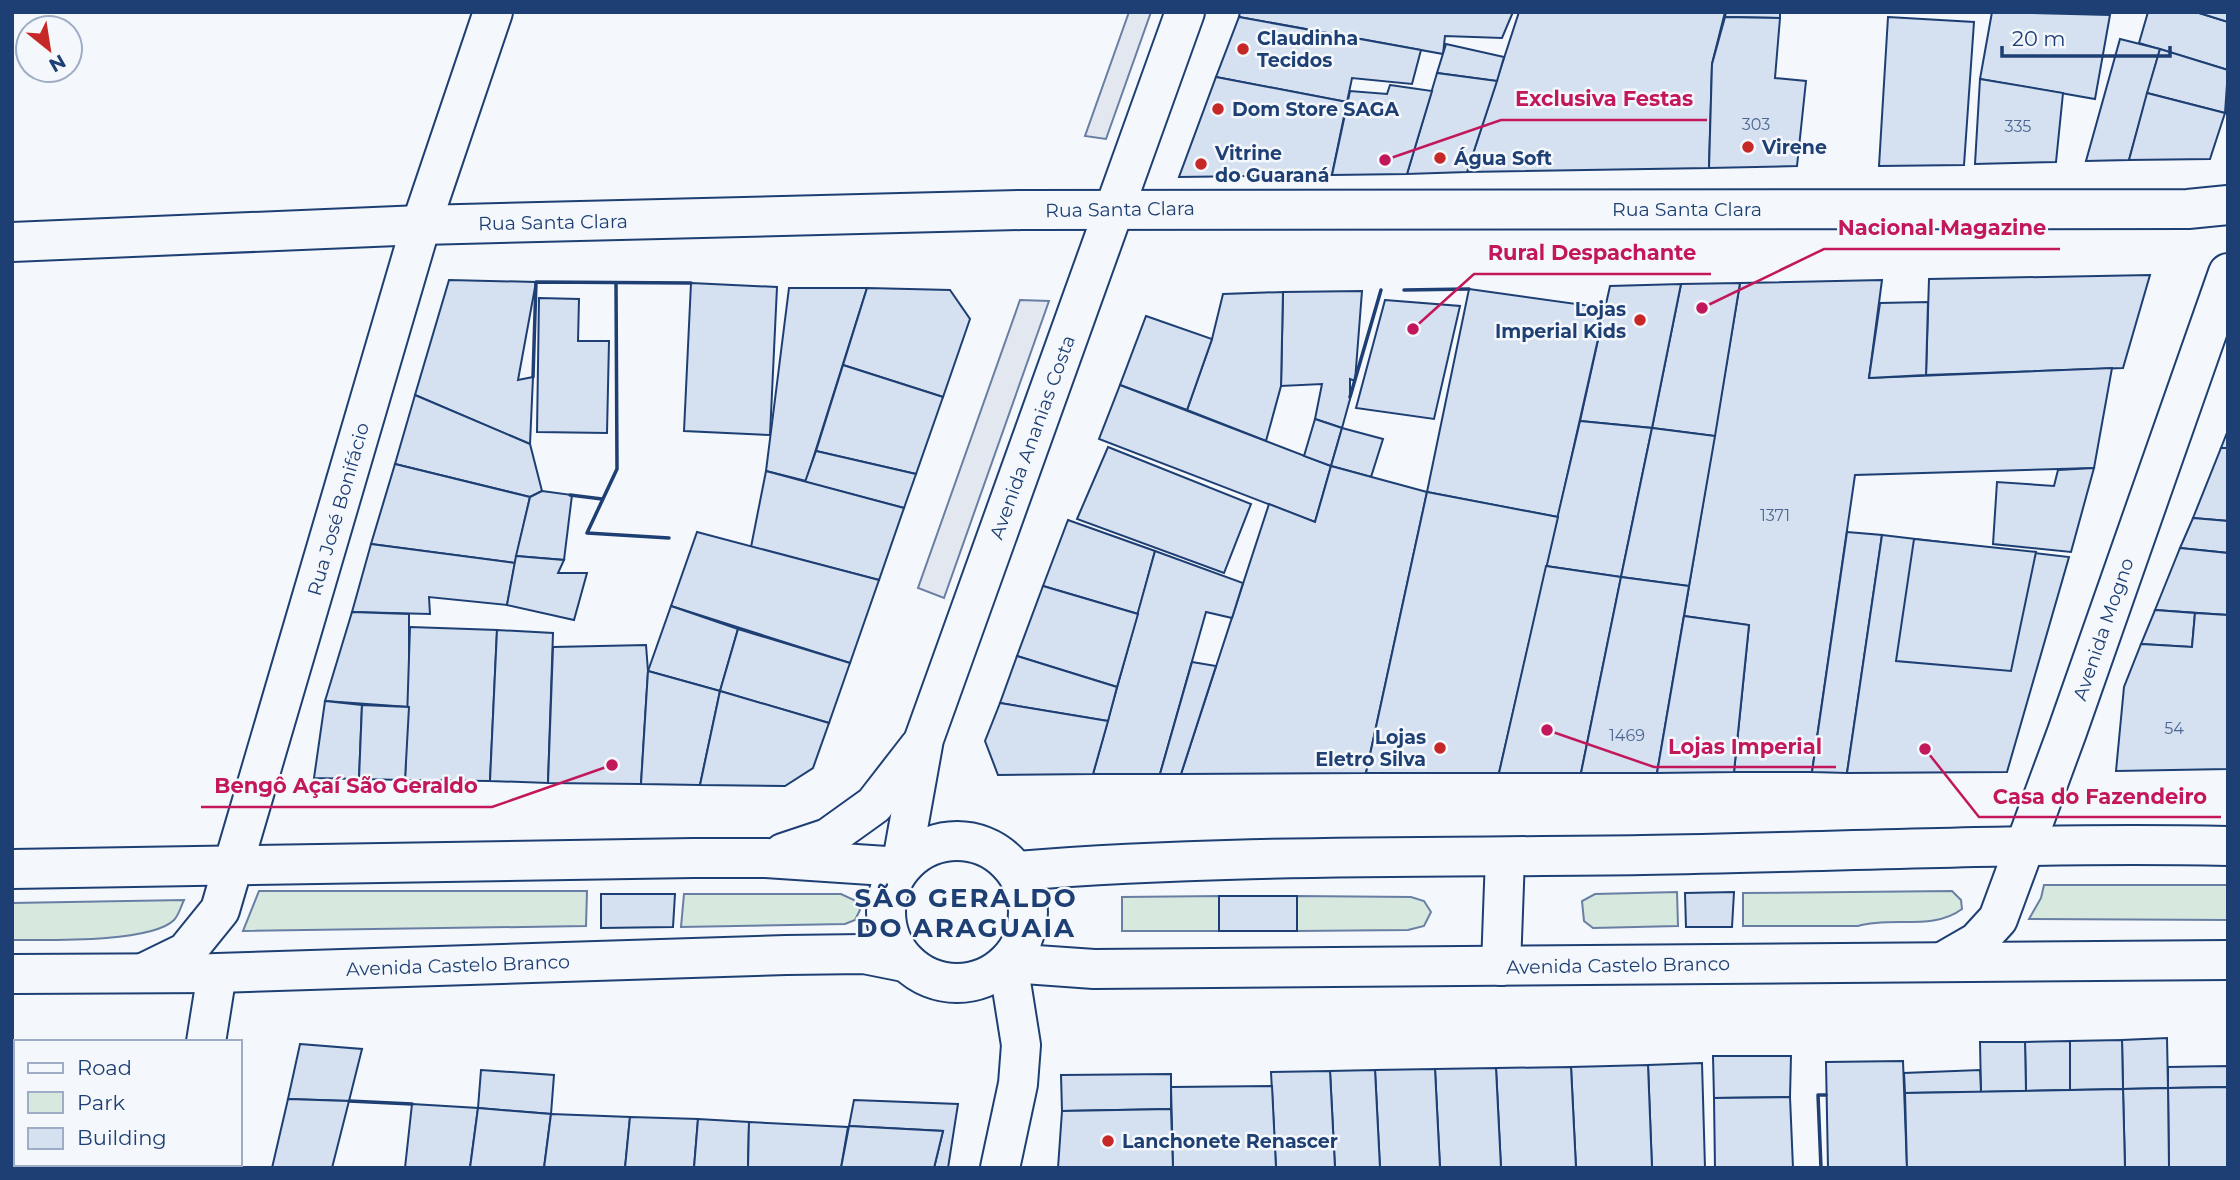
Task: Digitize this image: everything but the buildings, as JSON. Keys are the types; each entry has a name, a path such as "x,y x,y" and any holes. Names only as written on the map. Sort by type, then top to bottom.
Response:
{"main road":[{"name":"Rua José Bonifácio","path":"143,973 186,952 220,910 421,225 493,12"},
{"name":"Avenida Ananias Costa","path":"901,867 924,739 1185,12"},
{"name":"Rua Santa Clara","path":"12,242 421,225 1116,209 2188,209 2228,205"},
{"name":"Avenida Mogno","path":"1944,961 1977,942 1998,919 2228,273"},
{"path":"766,858 828,838 874,805 924,739"},
{"path":"904,962 887,932 886,897 901,867 922,850 947,842 974,842 998,853 1016,871 1027,894 1029,919 1022,943 1008,963 1021,1045 1018,1084 1000,1168"},
{"path":"1016,871 1134,861 1505,857 2026,846 2228,846"},
{"path":"1500,966 1505,857"},
{"path":"12,869 766,858 901,867"},
{"name":"Avenida Castelo Branco","path":"12,974 217,973 864,954 904,962 927,978 955,985 984,979 1008,963 1094,969 2228,960"},
{"path":"206,1040 217,973"}],"green space":[{"path":"2044,885 2228,885 2228,920 2029,919 2041,898"},
{"path":"259,891 587,891 586,926 243,931"},
{"path":"1952,891 1961,900 1962,909 1938,920 1858,926 1743,926 1743,893"},
{"path":"1677,892 1678,926 1593,928 1584,921 1582,901 1595,894"},
{"path":"684,894 841,894 854,900 860,910 855,920 845,924 681,927"},
{"path":"1219,896 1219,931 1122,931 1122,897"},
{"path":"1297,896 1411,897 1424,901 1431,912 1424,926 1408,930 1297,931"},
{"path":"184,900 174,920 144,933 97,939 12,940 12,903"}],"shaded area":[{"path":"1129,12 1151,12 1106,139 1085,136"},
{"path":"1020,300 1049,301 944,598 918,588"}],"wall":[{"path":"533,377 536,282 691,283"},
{"path":"616,283 617,469 587,533 669,538"},
{"path":"1404,290 1469,289"},
{"path":"1350,397 1381,290"},
{"path":"570,495 602,499"},
{"path":"1821,1168 1818,1095 1826,1095"},
{"path":"349,1101 412,1104"}],"place":[{"name":"Claudinha Tecidos","path":"1243,49"},
{"name":"Dom Store SAGA","path":"1218,109"},
{"name":"Virene","path":"1748,147"},
{"name":"Água Soft","path":"1440,158"},
{"name":"Exclusiva Festas","path":"1385,160"},
{"name":"Vitrine do Guaraná","path":"1201,164"},
{"name":"Nacional Magazine","path":"1702,308"},
{"name":"Lojas Imperial Kids","path":"1640,320"},
{"name":"Rural Despachante","path":"1413,329"},
{"name":"Lojas Imperial","path":"1547,730"},
{"name":"Lojas Eletro Silva","path":"1440,748"},
{"name":"Casa do Fazendeiro","path":"1925,749"},
{"name":"Bengô Açaí São Geraldo","path":"612,765"},
{"name":"Lanchonete Renascer","path":"1108,1141"}],"district":[{"name":"SÃO GERALDO DO ARAGUAIA","path":"966,913"}]}
